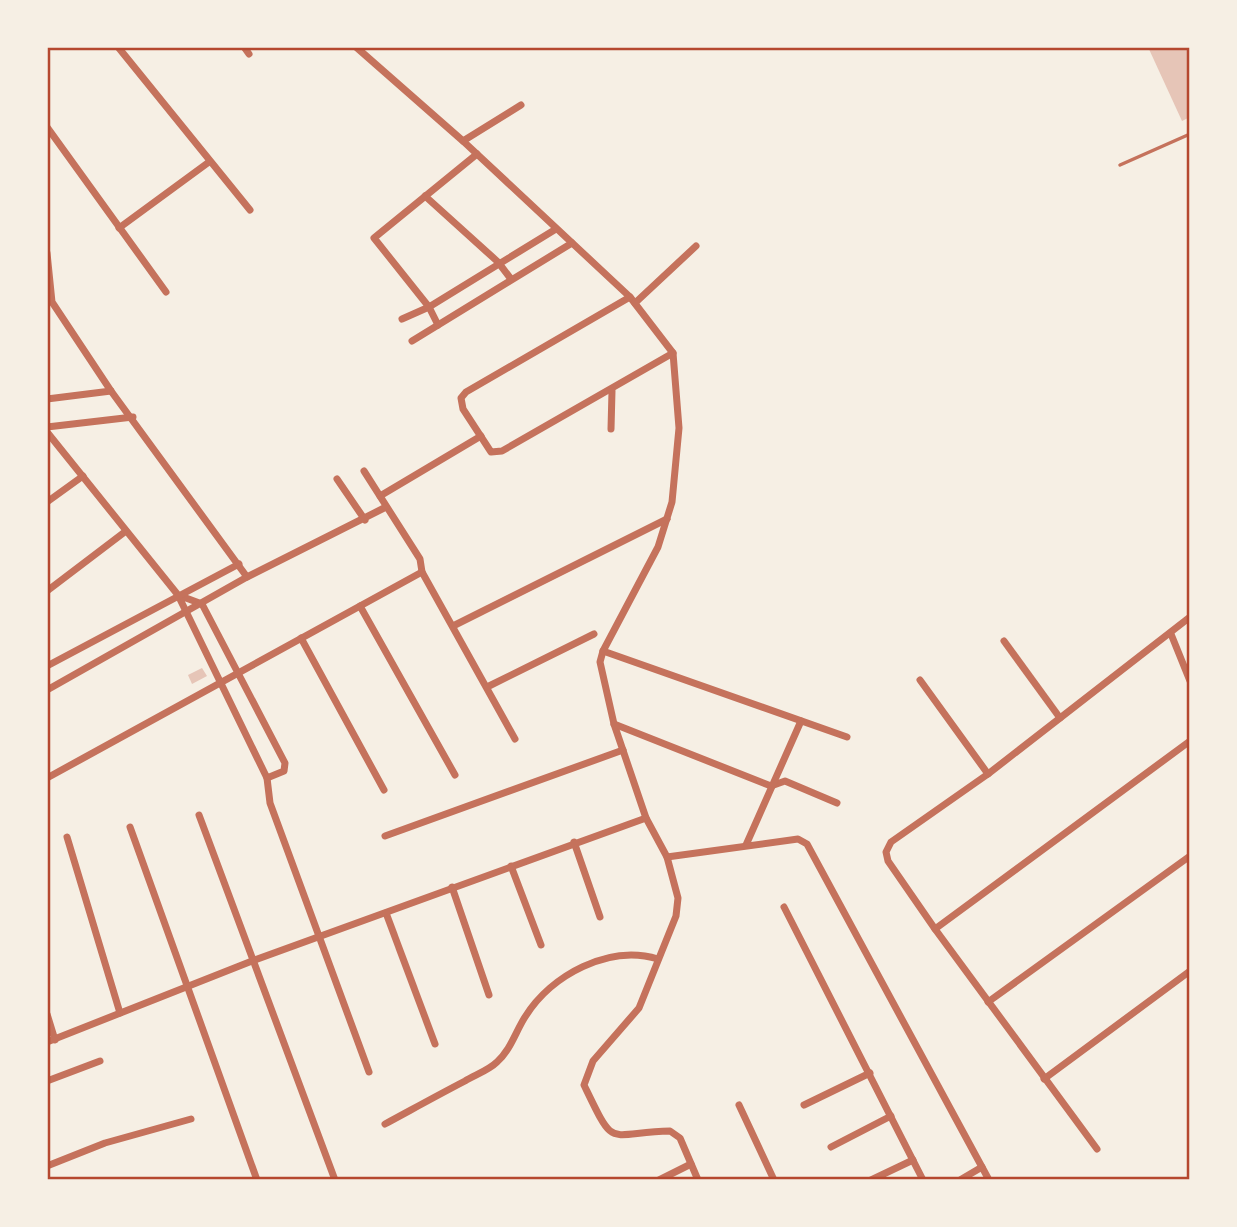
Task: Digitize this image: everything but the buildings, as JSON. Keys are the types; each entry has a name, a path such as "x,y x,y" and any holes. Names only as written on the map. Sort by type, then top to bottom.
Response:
{"street":[{"path":"118,47 250,211"},
{"path":"356,47 463,141 632,300 673,353 680,428 672,502 658,547 603,651 600,662 614,724 646,818 667,857 677,907 639,1008 593,1061 584,1086 605,1128 613,1134 622,1137 670,1131 680,1138 698,1180"},
{"path":"463,141 521,104"},
{"path":"47,127 166,292"},
{"path":"438,325 429,307 374,238 477,154"},
{"path":"119,228 209,162"},
{"path":"425,196 498,262 511,279"},
{"path":"402,319 429,307 498,262 556,229"},
{"path":"412,341 572,243"},
{"path":"673,353 611,391 496,453 491,452 463,409 461,398 466,392 632,300 696,246"},
{"path":"47,253 52,302 111,391 247,577"},
{"path":"47,399 111,391"},
{"path":"611,391 611,429"},
{"path":"47,427 133,418"},
{"path":"47,432 178,595 267,778 270,803 369,1072"},
{"path":"380,496 481,436"},
{"path":"364,471 420,559 422,572 454,625 514,739"},
{"path":"47,502 83,476"},
{"path":"337,479 365,520"},
{"path":"47,690 247,577 365,520 386,507"},
{"path":"454,625 667,519"},
{"path":"47,591 126,531"},
{"path":"47,666 239,564"},
{"path":"47,778 422,572"},
{"path":"178,595 202,604 285,763 284,771 267,778"},
{"path":"360,606 455,775"},
{"path":"1097,1149 935,929 888,861 886,852 891,842 988,774 1190,617"},
{"path":"487,687 594,634"},
{"path":"1171,634 1190,681"},
{"path":"301,638 384,790"},
{"path":"1004,641 1060,718"},
{"path":"603,651 847,737"},
{"path":"920,680 988,774"},
{"path":"746,845 801,721"},
{"path":"614,724 771,786 785,781 837,803"},
{"path":"935,929 1190,741"},
{"path":"385,836 623,750"},
{"path":"199,815 335,1180"},
{"path":"47,1014 51,1041 252,961 646,818"},
{"path":"130,827 257,1180"},
{"path":"67,836 120,1013"},
{"path":"667,857 798,839 807,844 989,1180"},
{"path":"574,842 600,917"},
{"path":"988,1002 1190,856"},
{"path":"511,866 541,945"},
{"path":"452,887 489,995"},
{"path":"784,907 923,1180"},
{"path":"386,913 435,1044"},
{"path":"385,1124 495,1064 510,1048 524,1018 542,995 559,980 603,960 627,956 658,959"},
{"path":"1044,1079 1190,971"},
{"path":"47,1081 100,1060"},
{"path":"803,1105 870,1073"},
{"path":"738,1105 774,1180"},
{"path":"831,1147 891,1116"},
{"path":"47,1166 105,1143 191,1119"},
{"path":"871,1180 913,1160"},
{"path":"659,1180 691,1164"},
{"path":"960,1180 982,1167"}],"lane":[{"path":"1120,165 1190,134"}]}
